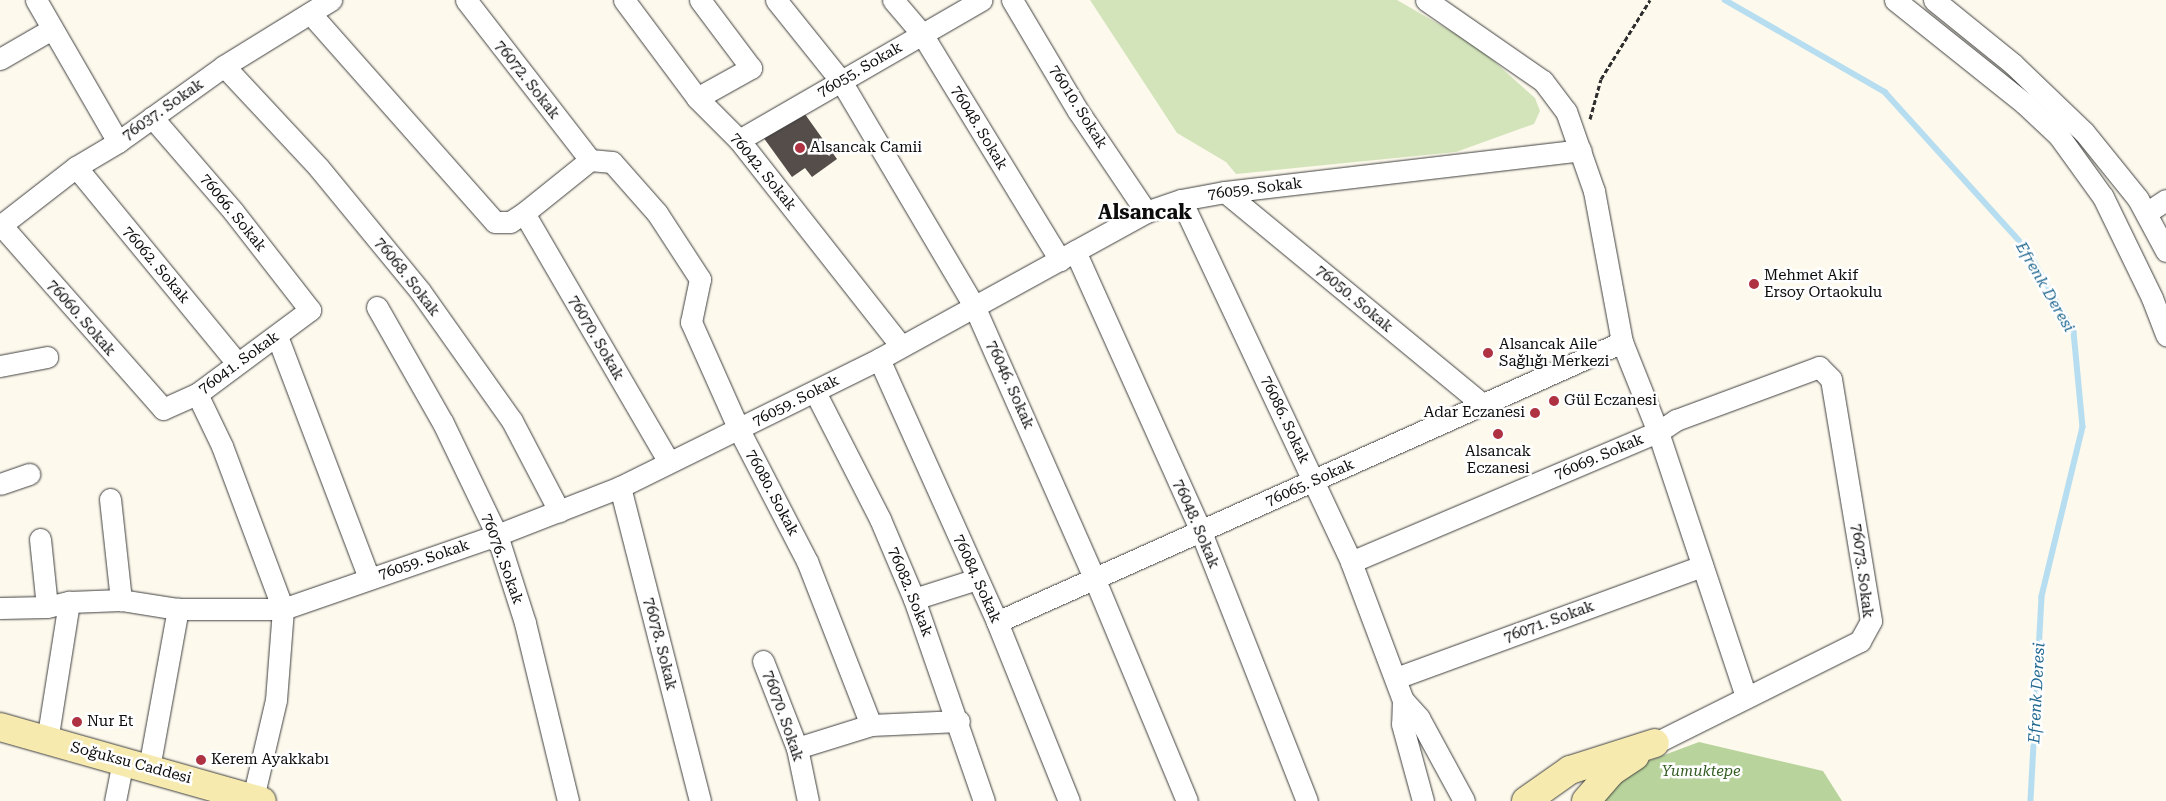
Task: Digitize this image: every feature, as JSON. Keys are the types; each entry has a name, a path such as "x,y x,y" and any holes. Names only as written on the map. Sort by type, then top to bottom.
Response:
{"street":[{"path":"36,0 118,142"},
{"name":"76037. Sokak","path":"0,226 76,168 118,142 224,66 331,0"},
{"name":"76072. Sokak","path":"466,0 590,160"},
{"name":"76042. Sokak","path":"624,0 697,98 738,140 901,346"},
{"path":"697,98 751,68 700,0"},
{"name":"76046. Sokak","path":"776,0 841,81 976,308 1096,580 1187,801"},
{"name":"76048. Sokak","path":"894,0 922,34 1067,256 1201,532 1307,801"},
{"name":"76055. Sokak","path":"738,140 981,0"},
{"name":"76010. Sokak","path":"1012,0 1078,111 1146,212"},
{"path":"1426,0 1543,81 1566,111 1594,191 1622,342 1658,432 1746,697"},
{"path":"1895,0 2024,103 2059,136 2103,197 2152,298 2166,335"},
{"path":"1934,0 2013,64 2084,132 2146,213 2166,250"},
{"path":"310,13 495,222 510,222 524,213 590,160"},
{"path":"0,59 52,29"},
{"name":"76068. Sokak","path":"224,66 319,168 420,290 512,421 559,511"},
{"name":"76066. Sokak","path":"152,117 233,211 310,310"},
{"name":"76059. Sokak","path":"0,608 47,607 69,602 121,600 178,609 282,609 497,535 620,487 739,430 879,359 976,308 1146,212 1180,200 1225,192 1581,150"},
{"name":"76080. Sokak","path":"590,160 612,162 657,213 700,279 691,322 739,430 807,561 872,725"},
{"name":"76062. Sokak","path":"76,168 237,363"},
{"name":"76050. Sokak","path":"1225,192 1484,406"},
{"name":"76086. Sokak","path":"1180,200 1350,562 1403,700 1402,724 1423,801"},
{"path":"2146,213 2166,200"},
{"name":"76070. Sokak","path":"524,213 669,462"},
{"name":"76060. Sokak","path":"0,226 163,409"},
{"name":"76076. Sokak","path":"377,307 444,423 497,535 525,623 568,801"},
{"name":"76041. Sokak","path":"163,409 197,394 310,310"},
{"path":"277,336 369,578"},
{"name":"76065. Sokak","path":"997,622 1096,580 1622,342"},
{"path":"0,366 47,356"},
{"name":"76084. Sokak","path":"879,359 997,622 1069,801"},
{"name":"76069. Sokak","path":"1350,562 1658,432 1676,420 1820,367"},
{"name":"76073. Sokak","path":"1655,743 1860,640 1871,621 1831,379 1820,367"},
{"name":"76082. Sokak","path":"815,392 880,519 914,599 959,722 984,801"},
{"path":"197,394 222,446 282,609 276,700 257,800"},
{"path":"0,484 29,474"},
{"name":"76078. Sokak","path":"620,487 700,801"},
{"path":"110,499 121,600"},
{"path":"40,539 47,607"},
{"name":"76071. Sokak","path":"1396,678 1702,566"},
{"path":"914,599 977,578"},
{"path":"47,741 69,602"},
{"path":"115,801 136,764 178,609"},
{"name":"76070. Sokak","path":"763,662 796,748 808,801"},
{"name":"76086. Sokak","path":"1403,700 1419,718 1464,801"},
{"path":"796,748 872,725 959,722"},
{"name":"Soğuksu Caddesi","path":"0,727 136,764 210,793 257,800"},
{"path":"1526,801 1570,770 1655,743"},
{"path":"1586,801 1611,772 1655,743"}],"path":[{"path":"1581,150 1601,79 1650,0"}],"green space":[{"path":"1090,0 1397,0 1477,46 1535,98 1540,111 1534,124 1456,152 1236,174 1226,162 1177,133"},
{"name":"Yumuktepe","path":"1699,742 1823,771 1842,801 1598,801 1624,770"}],"building":[{"name":"Alsancak Camii","path":"802,110 837,159 812,177 805,168 792,177 763,137"}],"waterway":[{"name":"Efrenk Deresi","path":"1725,0 1885,92 2027,249 2074,332 2083,427 2042,597 2031,801"}],"place":[{"name":"Alsancak Camii","path":"800,148"},
{"name":"Mehmet Akif Ersoy Ortaokulu","path":"1754,284"},
{"name":"Alsancak Aile Sağlığı Merkezi","path":"1488,353"},
{"name":"Gül Eczanesi","path":"1554,401"},
{"name":"Adar Eczanesi","path":"1535,413"},
{"name":"Alsancak Eczanesi","path":"1498,434"},
{"name":"Nur Et","path":"77,722"},
{"name":"Kerem Ayakkabı","path":"201,760"}],"district":[{"name":"Alsancak","path":"1145,212"}]}
